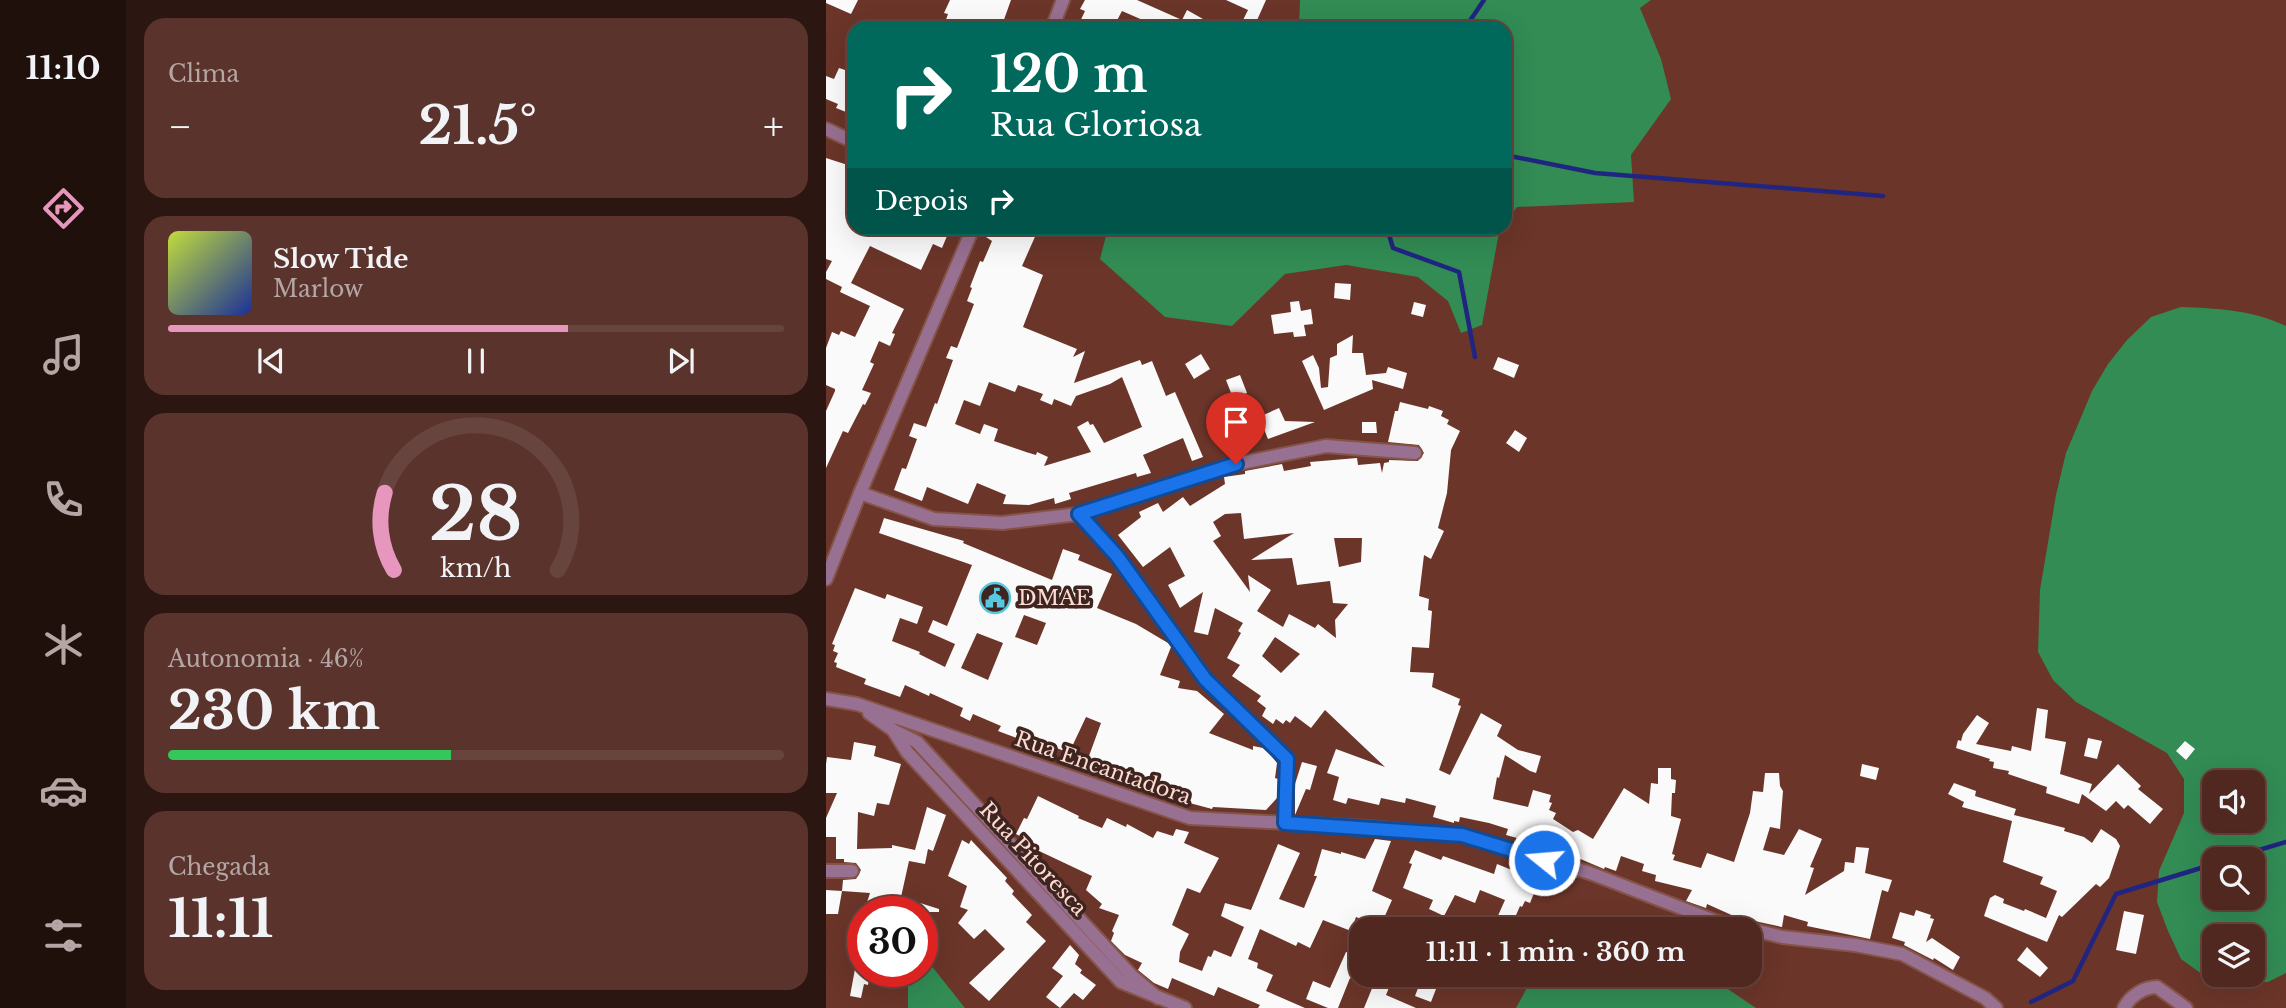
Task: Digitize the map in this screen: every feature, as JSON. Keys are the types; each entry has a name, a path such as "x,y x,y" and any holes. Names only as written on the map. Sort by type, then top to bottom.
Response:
{"street":[{"path":"1055,21 1063,0"},
{"path":"826,129 847,139"},
{"path":"826,579 970,235"},
{"path":"860,493 934,519 1002,523 1079,514 1236,464 1326,446 1415,453"},
{"path":"1079,514 1117,556 1205,679 1287,759 1285,823"},
{"name":"Rua Encantadora","path":"826,699 857,704 1189,818 1462,835 1590,873 1705,917"},
{"name":"Rua Pitoresca","path":"857,704 893,730 917,742 1131,975 1158,998 1185,1008"},
{"path":"826,871 852,871"},
{"name":"Rua Encantadora","path":"1762,932 1902,954 1985,998 1996,1008"},
{"path":"2124,1008 2127,1001 2147,987 2157,986 2186,1008"}],"green space":[{"path":"1300,0 1651,0 1640,8 1661,59 1671,99 1631,155 1634,202 1517,207 1512,214 1512,21 1299,21"},
{"path":"1106,235 1498,235 1482,325 1461,333 1448,301 1418,277 1346,265 1285,274 1232,326 1165,317 1100,259"},
{"path":"2181,307 2248,313 2286,326 2286,973 2268,982 2265,982 2265,924 2202,924 2202,974 2181,959 2157,902 2159,871 2184,813 2184,779 2167,753 2076,702 2053,680 2038,652 2040,590 2066,453 2092,391 2127,340 2151,317"},
{"path":"938,974 965,1008 908,1008 908,987 938,987"},
{"path":"1527,987 1725,987 1756,1008 1516,1008"}],"building":[{"path":"826,0 858,0 851,14 826,3"},
{"path":"950,0 1011,0 1004,21 946,21 948,14 944,13"},
{"path":"1085,0 1137,0 1182,20 1187,10 1203,19 1202,21 1145,21 1122,11 1117,21 1080,21 1085,11 1080,9"},
{"path":"1226,0 1266,0 1257,21 1242,21 1248,10"},
{"path":"847,65 847,112 836,108 838,104 826,99 826,76 834,79 839,68 845,70"},
{"path":"826,158 847,165 847,235 947,236 942,248 933,244 921,270 870,246 851,283 904,309 892,333 895,334 890,346 879,341 870,362 874,364 862,390 871,393 848,433 843,431 826,468 826,411 835,389 826,385 826,348 832,332 839,335 841,331 855,337 870,306 840,292 842,287 826,279 826,272 832,261 826,259"},
{"path":"987,235 1036,235 1022,266 1043,275 1023,327 1077,349 1073,357 1085,351 1074,383 1140,360 1142,365 1152,361 1166,396 1175,392 1203,457 1192,461 1183,438 1143,455 1151,473 1137,477 1136,473 1069,493 1071,499 1055,504 1054,498 1029,505 1003,504 1006,495 977,483 968,504 927,487 922,501 894,490 902,468 906,469 917,439 909,436 914,423 926,427 935,403 937,404 953,360 946,358 951,346 957,348 974,304 967,301 972,288 970,287 980,261 983,262 992,241 986,237","holes":["1122,377 1142,427 1104,443 1093,424 1090,425 1088,421 1077,427 1091,452 1044,466 1048,457 994,441 998,429 984,424 980,434 955,424 964,400 980,406 989,382 1015,392 1018,385 1043,394 1040,400 1052,405 1054,399 1071,406 1076,396"]},
{"path":"1335,283 1351,284 1350,300 1334,298"},
{"path":"1299,301 1301,311 1311,309 1313,324 1304,325 1306,336 1294,337 1293,332 1274,334 1271,315 1291,312 1290,302"},
{"path":"1414,302 1426,305 1423,317 1411,314"},
{"path":"1353,335 1352,353 1363,353 1366,375 1386,373 1388,367 1407,373 1403,389 1372,380 1373,389 1324,410 1302,361 1313,355 1319,368 1321,388 1328,387 1330,358 1337,355 1337,344"},
{"path":"1201,354 1210,369 1194,379 1185,364"},
{"path":"1498,357 1519,365 1514,378 1493,369"},
{"path":"1240,375 1247,393 1233,398 1226,380"},
{"path":"1400,402 1428,409 1429,406 1443,411 1441,416 1449,420 1447,424 1460,431 1451,450 1447,493 1438,528 1444,531 1431,559 1424,555 1419,596 1429,599 1428,610 1432,611 1429,648 1412,647 1410,672 1434,673 1432,687 1460,699 1458,705 1461,706 1439,770 1450,775 1481,713 1502,725 1497,736 1518,750 1541,756 1536,773 1505,755 1493,799 1528,807 1533,790 1551,795 1549,810 1556,813 1553,819 1573,832 1578,830 1593,839 1624,788 1649,804 1651,783 1658,784 1658,768 1671,768 1671,779 1676,780 1675,793 1672,793 1671,816 1681,819 1672,854 1675,855 1673,860 1701,868 1707,853 1734,862 1750,813 1753,791 1763,792 1765,773 1779,773 1783,791 1780,829 1770,827 1763,850 1784,855 1799,829 1822,839 1810,867 1814,868 1805,895 1844,871 1845,862 1854,863 1856,847 1869,848 1865,873 1892,880 1888,892 1882,890 1870,939 1807,926 1808,922 1784,915 1782,927 1762,923 1762,917 1736,917 1707,904 1706,908 1686,901 1692,890 1655,881 1656,875 1642,871 1644,864 1621,856 1616,871 1605,867 1604,869 1578,858 1576,860 1544,840 1542,845 1506,835 1508,829 1489,823 1460,817 1459,822 1454,823 1433,817 1436,806 1406,798 1405,803 1381,798 1379,805 1348,798 1346,804 1333,800 1339,777 1327,773 1336,749 1385,767 1325,710 1311,728 1295,716 1290,723 1286,720 1283,724 1276,719 1273,724 1262,716 1266,708 1257,701 1261,696 1232,676 1240,665 1227,658 1241,633 1238,631 1243,623 1215,608 1208,635 1194,632 1203,592 1180,608 1168,585 1185,576 1170,547 1143,567 1118,535 1141,517 1139,512 1158,503 1163,512 1183,497 1190,506 1225,484 1224,477 1245,474 1245,471 1282,464 1284,471 1311,466 1310,462 1357,458 1358,465 1380,463 1382,473 1384,463 1389,460 1418,461 1424,453 1419,445 1388,442 1395,411 1398,411","holes":["1241,513 1244,539 1294,533 1251,560 1292,558 1297,585 1330,581 1333,603 1348,604 1335,620 1336,638 1318,624 1315,628 1289,614 1283,627 1257,611 1271,590 1248,575 1250,592 1213,541 1221,536 1213,522 1225,514","1334,538 1362,538 1361,562 1339,567","1275,637 1300,654 1281,673 1262,656"]},
{"path":"1279,408 1285,421 1315,422 1268,439 1259,417"},
{"path":"1362,422 1376,422 1377,433 1362,433"},
{"path":"1515,430 1527,438 1519,452 1506,443"},
{"path":"884,518 964,541 963,543 1052,580 1063,549 1080,555 1078,560 1112,574 1097,608 1136,624 1168,643 1171,647 1160,675 1180,681 1178,688 1197,691 1224,714 1209,733 1253,750 1253,746 1263,748 1269,753 1277,763 1277,798 1266,810 1212,809 1186,802 1085,767 1101,723 1086,717 1069,753 1042,742 1040,747 998,731 1001,726 973,714 970,721 960,716 963,708 930,693 929,696 905,685 900,697 864,684 866,679 836,667 837,663 834,662 838,653 833,651 835,645 832,644 855,588 885,599 887,594 923,607 917,624 900,618 892,641 920,652 919,654 945,667 955,644 928,632 933,620 947,626 972,565 879,533","holes":["1024,615 1046,623 1037,645 1015,637","977,633 1003,643 988,680 961,668"]},
{"path":"2037,708 2048,710 2045,738 2066,742 2060,774 2092,784 2089,794 2118,764 2141,786 2138,789 2163,809 2150,824 2128,805 2124,809 2116,801 2106,811 2082,794 2079,804 2046,793 2047,787 2008,774 2009,771 1993,768 1994,762 1989,761 1990,759 1956,748 1958,740 1961,741 1977,715 1989,723 1976,744 2011,751 2012,746 2031,751"},
{"path":"2088,738 2102,741 2097,759 2084,756"},
{"path":"2185,741 2195,749 2186,760 2176,751"},
{"path":"854,742 876,746 874,756 901,764 889,805 877,803 874,816 858,812 857,849 892,848 892,845 915,850 927,807 946,815 933,851 928,849 925,864 909,861 901,896 869,896 870,893 842,891 843,880 856,879 861,870 856,863 836,859 836,837 826,837 826,818 837,793 826,793 826,764 827,757 851,760"},
{"path":"1302,762 1317,766 1310,790 1306,789 1295,815 1295,784"},
{"path":"1862,764 1879,768 1876,780 1860,776"},
{"path":"1954,783 1976,791 1975,796 2016,809 2014,815 2065,828 2064,831 2084,837 2092,843 2101,829 2116,839 2120,846 2109,878 2100,887 2096,884 2062,917 2059,915 2047,942 1984,916 1990,898 1995,895 2004,899 2003,903 2046,918 2057,891 2040,884 2043,877 2003,862 2012,821 1962,807 1964,802 1948,794"},
{"path":"1038,796 1102,828 1107,818 1126,827 1127,824 1153,838 1157,831 1173,836 1176,829 1189,832 1184,843 1219,858 1200,893 1187,888 1172,925 1189,934 1180,952 1179,962 1202,971 1208,956 1211,957 1214,950 1231,957 1244,927 1221,916 1225,903 1251,910 1278,844 1300,853 1279,899 1304,908 1317,876 1314,876 1322,849 1365,859 1375,839 1391,841 1372,891 1392,900 1384,917 1349,917 1349,930 1323,920 1310,948 1298,942 1296,946 1260,929 1248,959 1258,963 1257,968 1273,975 1266,991 1305,1008 1258,1008 1260,1005 1218,987 1214,996 1172,978 1168,989 1154,983 1138,970 1142,963 1125,955 1111,941 1119,915 1099,908 1102,904 1086,890 1092,876 1037,850 1039,846 1016,834 1024,818 1027,819"},
{"path":"962,840 969,844 971,840 1007,878 1005,881 1014,891 1012,894 1032,915 1026,922 1046,941 989,1001 969,983 1005,949 985,929 974,939 958,923 968,910 960,907 967,886 948,876"},
{"path":"1415,850 1441,860 1443,856 1494,874 1497,864 1539,881 1530,903 1525,901 1515,917 1497,917 1505,900 1480,890 1475,903 1455,895 1444,916 1429,909 1433,900 1403,888 1412,864 1409,863"},
{"path":"826,890 842,891 838,914 826,914"},
{"path":"1916,910 1931,915 1930,918 1934,919 1926,942 1932,938 1960,957 1953,970 1904,945 1905,942 1892,938 1900,912 1914,916"},
{"path":"2124,911 2144,915 2136,954 2116,950"},
{"path":"1070,945 1079,955 1075,964 1082,970 1080,973 1096,985 1083,1000 1074,993 1060,1008 1046,997 1063,976 1052,968"},
{"path":"2027,947 2048,968 2040,977 2017,960"},
{"path":"1346,952 1349,953 1349,980 1338,1008 1328,1008 1306,999 1313,981 1330,988"},
{"path":"852,987 863,987 861,998 850,996"},
{"path":"1373,987 1389,987 1386,995 1416,1008 1364,1008"},
{"path":"1418,987 1436,989 1431,1002 1415,996"}],"waterway":[{"path":"1470,21 1484,0"},
{"path":"1512,156 1595,173 1883,196"},
{"path":"1389,235 1393,248 1459,272 1475,357"},
{"path":"2265,848 2286,842"},
{"path":"2031,1002 2073,981 2116,894 2202,868"}],"place":[{"name":"DMAE","path":"995,598"}],"route":[{"path":"1236,464 1079,514 1117,556 1205,679 1287,759 1285,823 1462,835 1544,860"}]}
